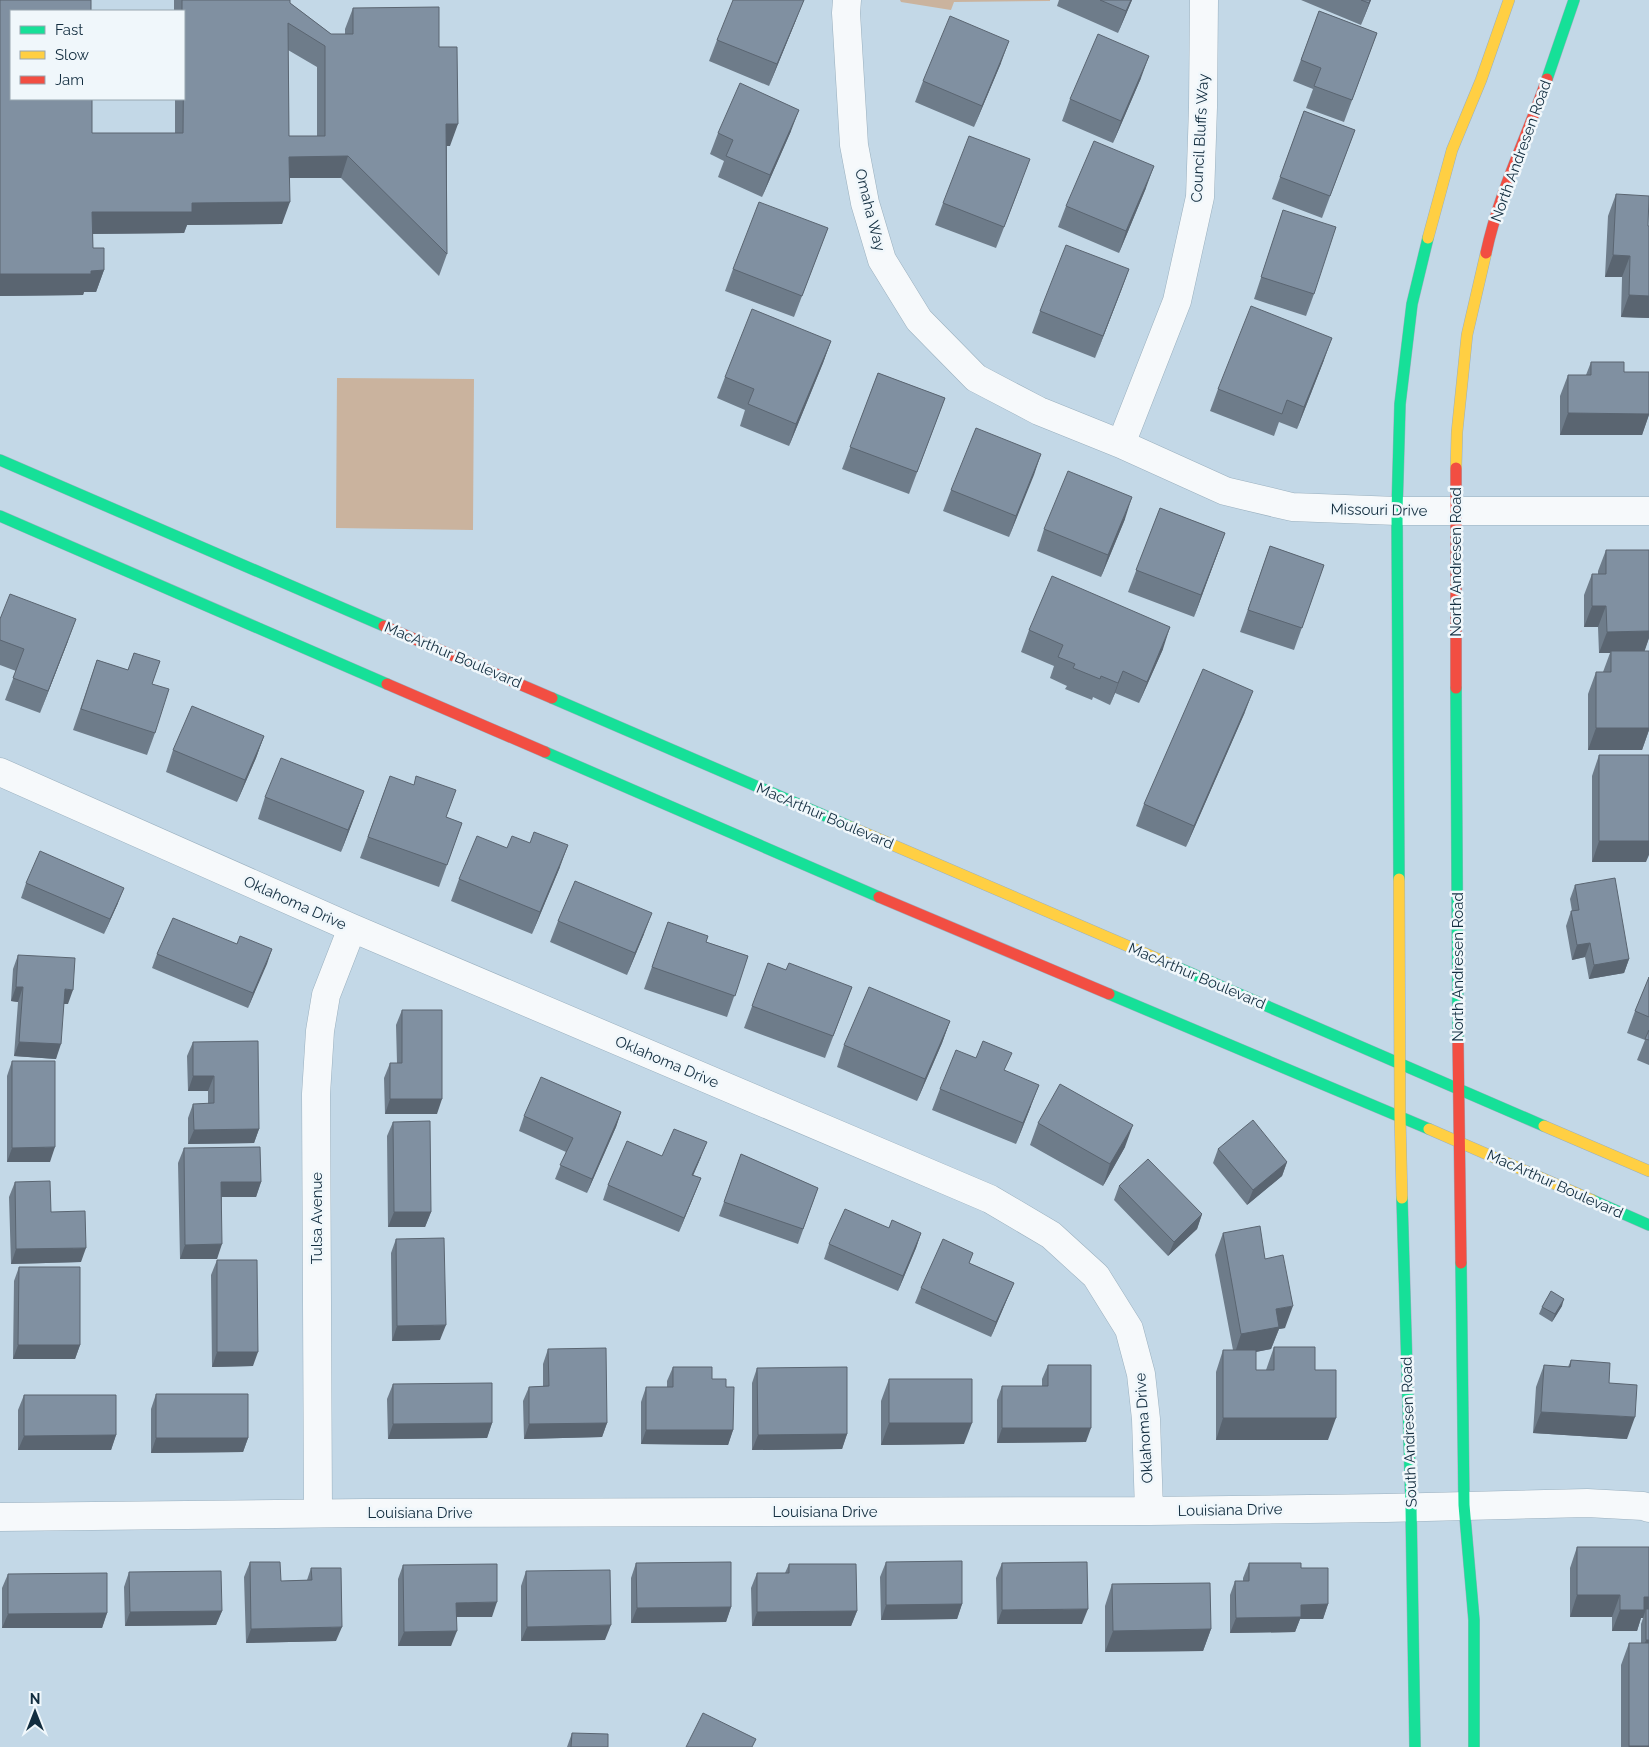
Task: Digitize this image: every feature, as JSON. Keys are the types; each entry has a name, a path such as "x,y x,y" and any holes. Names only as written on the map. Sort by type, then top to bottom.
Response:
{"street":[{"name":"Omaha Way","path":"847,0 846,13 854,145 865,202 882,260 919,320 976,378 1040,411 1121,444"},
{"name":"Council Bluffs Way","path":"1121,444 1177,301 1200,197 1204,0"},
{"path":"1400,1116 1398,511 1400,404 1412,304 1434,208 1452,150 1481,80 1509,0"},
{"name":"North Andresen Road","path":"1459,1142 1455,511 1457,432 1467,334 1485,257 1507,180 1536,111 1574,0"},
{"name":"Missouri Drive","path":"1121,444 1225,491 1292,507 1398,511 1649,511"},
{"name":"MacArthur Boulevard","path":"0,460 1649,1171"},
{"name":"MacArthur Boulevard","path":"0,516 878,897 1400,1116 1649,1225"},
{"name":"Oklahoma Drive","path":"0,772 352,928 990,1199 1051,1235 1096,1276 1129,1329 1141,1374 1146,1419 1150,1511"},
{"name":"Tulsa Avenue","path":"318,1514 317,1085 320,1031 326,995 352,928"},
{"name":"South Andresen Road","path":"1400,1116 1411,1507 1415,1747"},
{"path":"1459,1142 1464,1506 1474,1620 1474,1747"},
{"name":"Louisiana Drive","path":"0,1517 1150,1511 1587,1503 1643,1506 1649,1508"}],"shaded area":[{"path":"900,0 1050,1 954,2 951,10 901,2"},
{"path":"337,378 474,379 473,530 336,528"}],"building":[{"path":"0,0 91,0 91,10 10,10 10,100 92,100 92,133 183,133 185,10 182,10 182,0 290,0 290,3 331,34 353,34 353,8 439,7 439,47 457,47 458,124 446,124 447,254 348,156 289,157 290,202 192,203 192,212 92,212 93,248 104,248 104,270 91,271 91,274 0,274","holes":["288,23 325,46 325,136 289,136"]},
{"path":"733,0 804,0 777,64 717,40"},
{"path":"1100,0 1131,0 1126,11"},
{"path":"1319,11 1377,33 1352,100 1314,86 1321,68 1301,60"},
{"path":"950,16 1009,41 982,106 923,81"},
{"path":"1098,34 1149,56 1121,121 1070,99"},
{"path":"740,83 799,110 770,175 726,156 733,140 718,133"},
{"path":"1304,111 1355,130 1330,196 1280,177"},
{"path":"969,136 1030,159 1004,227 943,203"},
{"path":"1094,141 1154,166 1126,231 1066,206"},
{"path":"1616,194 1649,196 1649,296 1629,295 1630,256 1613,255"},
{"path":"759,202 828,228 802,296 733,269"},
{"path":"1283,210 1336,227 1314,294 1261,277"},
{"path":"1066,245 1129,269 1103,336 1040,311"},
{"path":"1251,306 1332,338 1304,407 1287,400 1282,414 1218,389"},
{"path":"752,309 831,341 796,424 748,404 754,389 725,377"},
{"path":"1591,362 1624,362 1624,372 1649,372 1649,414 1568,413 1568,375 1591,375"},
{"path":"878,373 945,398 917,472 850,447"},
{"path":"976,428 1041,454 1016,516 951,490"},
{"path":"1068,471 1132,497 1108,555 1044,529"},
{"path":"1160,508 1225,533 1201,595 1136,570"},
{"path":"1270,546 1324,565 1302,628 1248,610"},
{"path":"1606,550 1649,550 1649,631 1607,632 1606,606 1592,606 1592,574 1606,574"},
{"path":"1052,576 1170,627 1147,682 1123,671 1118,683 1101,676 1100,679 1073,668 1075,664 1058,657 1063,645 1029,630"},
{"path":"10,594 76,619 48,691 13,678 24,649 0,640 0,619"},
{"path":"1611,651 1649,651 1649,728 1596,728 1596,672 1611,672"},
{"path":"134,653 160,661 152,684 169,689 155,733 81,709 97,660 128,670"},
{"path":"1203,669 1253,691 1194,826 1144,804"},
{"path":"192,706 264,736 245,780 173,750"},
{"path":"1599,755 1649,755 1649,841 1599,841"},
{"path":"281,758 364,791 348,830 265,797"},
{"path":"390,776 414,785 416,776 456,790 446,817 462,823 447,865 368,837"},
{"path":"534,832 568,845 540,912 459,879 477,836 507,848 512,836 530,843"},
{"path":"40,851 124,888 110,919 26,883"},
{"path":"1615,878 1629,959 1594,965 1590,943 1577,945 1571,911 1579,910 1575,885"},
{"path":"575,881 652,913 635,953 558,921"},
{"path":"173,918 237,944 240,936 272,949 253,993 157,954"},
{"path":"668,922 708,936 706,942 748,956 735,996 652,967"},
{"path":"18,955 75,958 73,990 65,989 61,1044 19,1042 23,987 16,987"},
{"path":"768,963 786,970 789,963 852,987 833,1036 752,1006"},
{"path":"1649,977 1649,1017 1635,1011"},
{"path":"869,987 950,1021 925,1079 844,1045"},
{"path":"402,1010 442,1010 442,1099 390,1099 390,1063 402,1063"},
{"path":"1649,1030 1649,1040 1645,1039"},
{"path":"258,1041 259,1129 194,1130 193,1104 214,1103 214,1076 193,1076 193,1042"},
{"path":"983,1041 1012,1053 1004,1070 1039,1085 1023,1123 940,1089 956,1050 976,1058"},
{"path":"12,1061 55,1061 55,1147 12,1148"},
{"path":"541,1077 621,1112 592,1179 560,1165 573,1138 524,1116"},
{"path":"1060,1084 1133,1125 1110,1164 1038,1123"},
{"path":"1253,1120 1287,1162 1253,1190 1218,1149"},
{"path":"430,1121 431,1212 394,1212 393,1122"},
{"path":"674,1129 707,1142 692,1175 701,1178 684,1218 608,1185 627,1141 662,1156"},
{"path":"260,1147 261,1182 221,1182 222,1244 185,1245 184,1148"},
{"path":"741,1154 818,1188 803,1229 724,1202"},
{"path":"1148,1159 1202,1214 1174,1242 1119,1186"},
{"path":"50,1181 51,1212 85,1211 86,1248 16,1249 15,1182"},
{"path":"845,1209 889,1228 892,1220 921,1233 903,1276 829,1244"},
{"path":"1260,1226 1265,1259 1283,1255 1293,1306 1276,1309 1279,1327 1241,1334 1223,1233"},
{"path":"444,1238 446,1325 397,1326 396,1239"},
{"path":"943,1239 973,1253 969,1263 1014,1283 996,1322 921,1288"},
{"path":"217,1260 257,1260 258,1352 217,1352"},
{"path":"19,1267 80,1267 80,1345 18,1345"},
{"path":"1551,1291 1564,1299 1555,1314 1542,1307"},
{"path":"1274,1347 1315,1347 1315,1370 1336,1370 1336,1418 1223,1418 1223,1350 1256,1350 1256,1370 1274,1370"},
{"path":"606,1348 607,1423 529,1424 529,1387 549,1386 548,1349"},
{"path":"1571,1360 1610,1363 1609,1383 1637,1385 1635,1417 1541,1412 1544,1365 1570,1367"},
{"path":"1048,1365 1091,1365 1091,1428 1002,1428 1002,1386 1048,1386"},
{"path":"673,1367 712,1367 712,1379 726,1379 726,1387 734,1387 733,1430 646,1430 646,1387 673,1387"},
{"path":"847,1367 847,1434 758,1435 757,1368"},
{"path":"889,1379 972,1379 972,1423 889,1423"},
{"path":"492,1383 492,1423 393,1424 393,1384"},
{"path":"156,1394 248,1394 248,1438 156,1438"},
{"path":"24,1395 116,1395 116,1435 24,1436"},
{"path":"1577,1547 1649,1547 1649,1597 1644,1597 1644,1610 1620,1610 1620,1595 1577,1595"},
{"path":"962,1561 962,1604 886,1605 886,1562"},
{"path":"250,1562 280,1562 281,1581 312,1580 311,1568 341,1568 342,1627 251,1629"},
{"path":"731,1562 731,1607 637,1608 636,1563"},
{"path":"1087,1562 1088,1609 1002,1610 1002,1563"},
{"path":"1249,1563 1301,1563 1301,1568 1328,1568 1328,1604 1301,1605 1301,1617 1236,1618 1235,1581 1249,1581"},
{"path":"497,1564 497,1602 456,1603 457,1631 404,1632 403,1565"},
{"path":"789,1564 856,1564 857,1611 757,1612 757,1573 789,1573"},
{"path":"610,1570 611,1625 527,1627 526,1571"},
{"path":"221,1571 222,1611 130,1612 129,1572"},
{"path":"107,1573 107,1613 8,1614 8,1574"},
{"path":"1210,1583 1211,1629 1113,1631 1112,1584"},
{"path":"1646,1609 1649,1609 1649,1640 1646,1640"},
{"path":"1629,1643 1649,1643 1649,1746 1629,1746"},
{"path":"703,1713 756,1739 752,1747 686,1747"},
{"path":"572,1733 608,1734 608,1747 571,1747"}],"traffic: fast":[{"path":"1547,79 1574,0"},
{"path":"1399,879 1397,511 1400,404 1412,304 1428,238"},
{"path":"0,460 384,626"},
{"path":"0,516 387,684"},
{"path":"1456,688 1458,1040"},
{"path":"552,698 851,827"},
{"path":"545,752 879,897"},
{"path":"1172,965 1544,1126"},
{"path":"1109,994 1429,1129"},
{"path":"1402,1198 1411,1507 1415,1747"},
{"path":"1592,1200 1649,1225"},
{"path":"1461,1263 1464,1505 1474,1620 1474,1747"}],"traffic: slow":[{"path":"1428,238 1452,150 1481,80 1509,0"},
{"path":"1456,468 1457,432 1467,335 1486,253"},
{"path":"851,827 1172,965"},
{"path":"1399,879 1402,1198"},
{"path":"1544,1126 1649,1171"},
{"path":"1429,1129 1592,1200"}],"traffic: jam":[{"path":"1486,253 1498,208 1547,79"},
{"path":"1456,468 1456,688"},
{"path":"384,626 552,698"},
{"path":"387,684 545,752"},
{"path":"879,897 1109,994"},
{"path":"1458,1040 1461,1263"}]}
